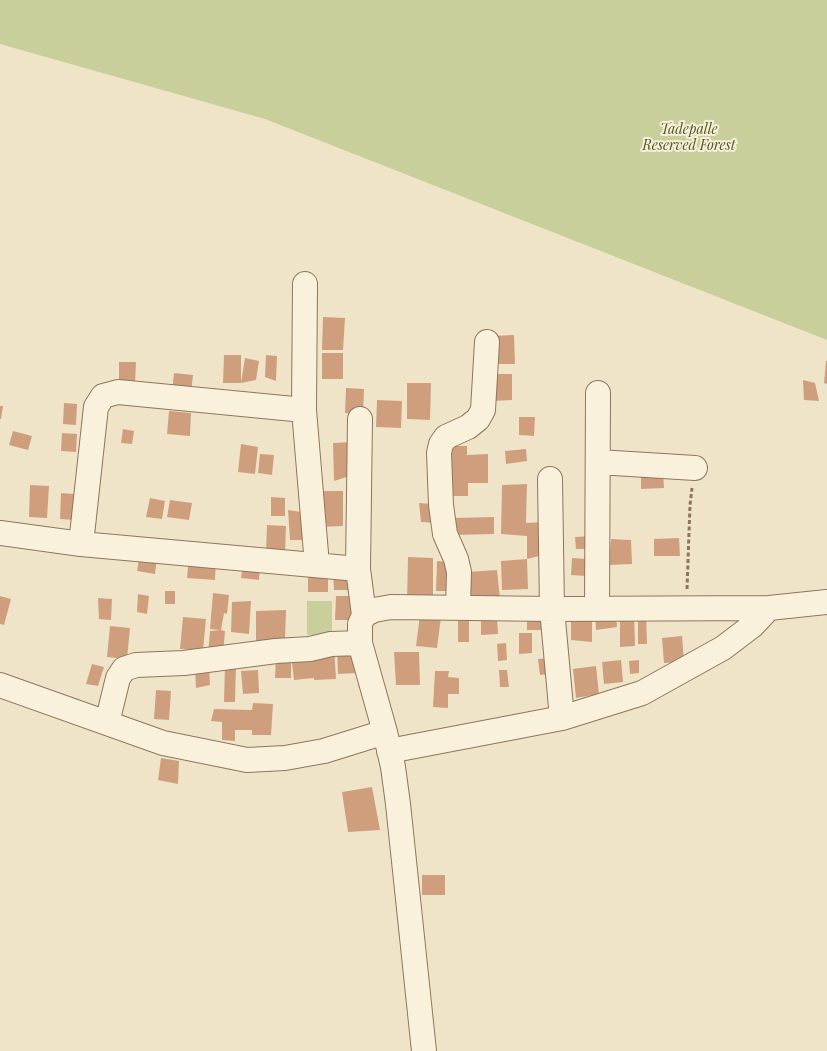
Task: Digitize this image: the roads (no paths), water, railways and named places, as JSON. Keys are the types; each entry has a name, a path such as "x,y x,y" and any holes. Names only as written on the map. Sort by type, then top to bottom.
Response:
{"street":[{"path":"305,284 304,410 317,565"},
{"path":"458,608 459,572 456,559 445,534 441,505 439,453 441,444 446,437 468,427 478,419 483,410 487,342"},
{"path":"80,544 96,407 103,396 118,392 304,410"},
{"path":"598,393 598,608"},
{"path":"360,419 358,569 364,615 360,624 360,643 387,742 398,804 424,1051"},
{"path":"598,462 695,468"},
{"path":"550,479 552,609 562,718"},
{"path":"0,533 80,544 358,569"},
{"path":"364,615 374,610 391,607 552,609 769,608 827,602"},
{"path":"0,685 163,743 247,760 285,758 364,740 387,742 562,718 642,693 670,679 723,648 752,626 769,608"},
{"path":"107,723 118,678 124,670 136,665 184,663 276,651 310,649 331,644 334,646 360,643"}],"park label":[{"name":"Tadepalle Reserved Forest","path":"689,138"}]}
